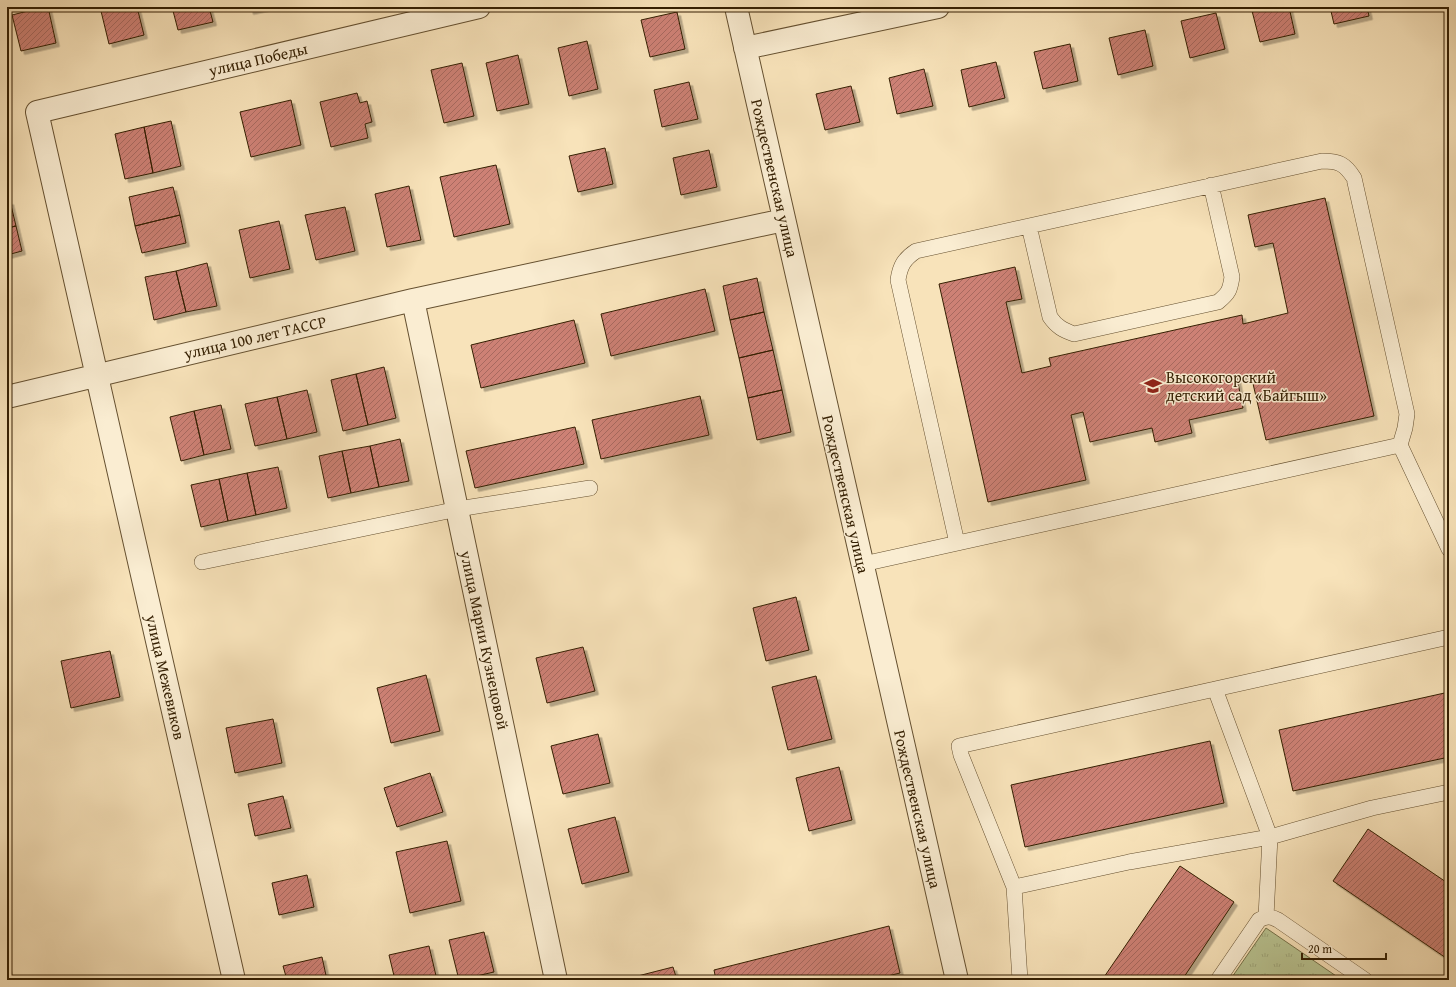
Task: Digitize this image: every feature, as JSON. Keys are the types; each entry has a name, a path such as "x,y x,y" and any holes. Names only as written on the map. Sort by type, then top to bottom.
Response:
{"street":[{"name":"улица Победы","path":"37,112 479,7"},
{"name":"Рождественская улица","path":"736,7 957,980"},
{"path":"745,48 938,7"},
{"name":"улица Межевиков","path":"37,112 234,980"},
{"name":"улица 100 лет ТАССР","path":"7,397 414,300 784,220"},
{"name":"улица Марии Кузнецовой","path":"414,300 556,980"}],"lane":[{"path":"957,543 898,280 900,268 904,260 916,251 1322,161 1337,162 1341,164 1348,169 1354,178 1407,414 1406,428 1400,445 1449,549"},
{"path":"1030,226 1050,317 1062,330 1074,334 1211,304 1218,302 1226,295 1230,288 1232,277 1211,185"},
{"path":"863,564 1400,445"},
{"path":"202,562 458,509 590,488"},
{"path":"1020,980 1014,887 960,755 959,746 1449,637"},
{"path":"1215,689 1270,837 1266,917"},
{"path":"1014,887 1129,862 1270,837 1372,808 1449,792"},
{"path":"1218,980 1259,920 1266,917 1274,918 1365,980"}],"green space":[{"path":"1266,928 1342,980 1230,980"}],"building":[{"path":"48,7 56,43 21,51 12,15"},
{"path":"100,7 137,7 144,35 109,44"},
{"path":"172,7 209,7 213,22 178,30"},
{"path":"249,7 268,7 250,11"},
{"path":"1251,7 1289,7 1295,34 1260,42"},
{"path":"1330,7 1367,7 1369,16 1334,24"},
{"path":"677,12 685,49 650,57 641,20"},
{"path":"1216,13 1225,49 1190,58 1181,21"},
{"path":"1145,30 1153,66 1118,75 1109,38"},
{"path":"587,41 598,89 569,96 558,48"},
{"path":"1070,44 1078,81 1043,89 1034,52"},
{"path":"518,55 529,104 497,111 486,63"},
{"path":"996,62 1005,98 969,107 961,70"},
{"path":"462,63 474,116 444,123 431,70"},
{"path":"924,69 933,106 897,114 889,78"},
{"path":"689,82 698,119 662,127 654,90"},
{"path":"851,86 860,122 825,130 816,94"},
{"path":"357,93 360,103 367,101 372,122 365,124 368,138 331,147 320,102"},
{"path":"291,100 301,145 251,157 240,112"},
{"path":"171,121 181,166 153,173 144,127"},
{"path":"144,127 153,173 125,179 115,134"},
{"path":"605,148 613,184 578,192 569,156"},
{"path":"709,150 717,187 681,195 673,158"},
{"path":"496,165 510,224 454,237 440,177"},
{"path":"409,186 421,240 387,247 375,194"},
{"path":"173,187 180,215 135,226 129,197"},
{"path":"1325,198 1374,416 1266,440 1251,375 1237,378 1243,408 1189,420 1192,433 1155,442 1152,428 1090,442 1083,412 1071,415 1086,480 988,502 939,284 1015,267 1022,299 1006,302 1022,373 1051,366 1049,358 1242,315 1243,324 1288,313 1273,243 1255,247 1248,215"},
{"path":"10,201 16,226 7,228 7,202"},
{"path":"345,207 355,251 316,260 305,215"},
{"path":"180,215 186,243 142,253 135,226"},
{"path":"279,221 290,269 250,278 239,230"},
{"path":"16,226 22,251 7,255 7,228"},
{"path":"207,263 217,306 186,312 176,271"},
{"path":"176,271 186,312 154,320 145,277"},
{"path":"757,278 764,312 730,320 723,286"},
{"path":"705,289 715,331 611,356 601,314"},
{"path":"764,312 773,350 739,358 730,320"},
{"path":"574,320 585,363 481,388 471,345"},
{"path":"773,350 782,390 748,398 739,358"},
{"path":"384,367 396,418 368,425 356,374"},
{"path":"356,374 368,425 343,431 331,380"},
{"path":"307,390 317,432 287,439 277,397"},
{"path":"782,390 791,432 757,440 748,398"},
{"path":"700,396 709,435 601,459 592,420"},
{"path":"277,397 287,439 255,446 245,404"},
{"path":"221,405 231,449 204,455 194,411"},
{"path":"194,411 204,455 181,461 170,417"},
{"path":"575,427 584,464 475,488 466,451"},
{"path":"400,439 409,481 379,487 370,446"},
{"path":"370,446 379,487 351,493 342,451"},
{"path":"342,451 351,493 328,498 319,456"},
{"path":"278,467 287,508 256,515 247,473"},
{"path":"247,473 256,515 228,521 219,479"},
{"path":"219,479 228,521 201,527 191,485"},
{"path":"796,597 809,650 766,661 753,608"},
{"path":"583,647 595,691 547,703 536,658"},
{"path":"110,651 120,697 71,708 61,661"},
{"path":"426,675 440,731 391,743 377,688"},
{"path":"816,676 832,739 788,750 772,687"},
{"path":"1449,692 1449,757 1293,791 1279,730"},
{"path":"273,719 282,763 235,773 226,728"},
{"path":"598,734 610,783 563,794 551,746"},
{"path":"1210,741 1224,803 1025,847 1011,785"},
{"path":"839,767 852,820 809,831 796,778"},
{"path":"430,773 443,812 397,827 384,788"},
{"path":"283,796 291,828 255,836 248,804"},
{"path":"615,817 629,872 582,884 568,829"},
{"path":"1368,829 1449,884 1449,960 1333,881"},
{"path":"447,841 461,901 410,913 396,852"},
{"path":"1180,866 1234,902 1182,980 1102,980"},
{"path":"307,875 314,907 279,915 272,883"},
{"path":"889,926 900,973 871,980 716,980 714,970"},
{"path":"484,932 494,972 459,980 449,940"},
{"path":"429,946 437,980 395,980 389,955"},
{"path":"322,957 327,980 287,980 283,966"},
{"path":"7,965 11,980 7,980"},
{"path":"673,967 677,980 622,980"}],"place":[{"name":"Высокогорский детский сад «Байгыш»","path":"1153,386"}]}
